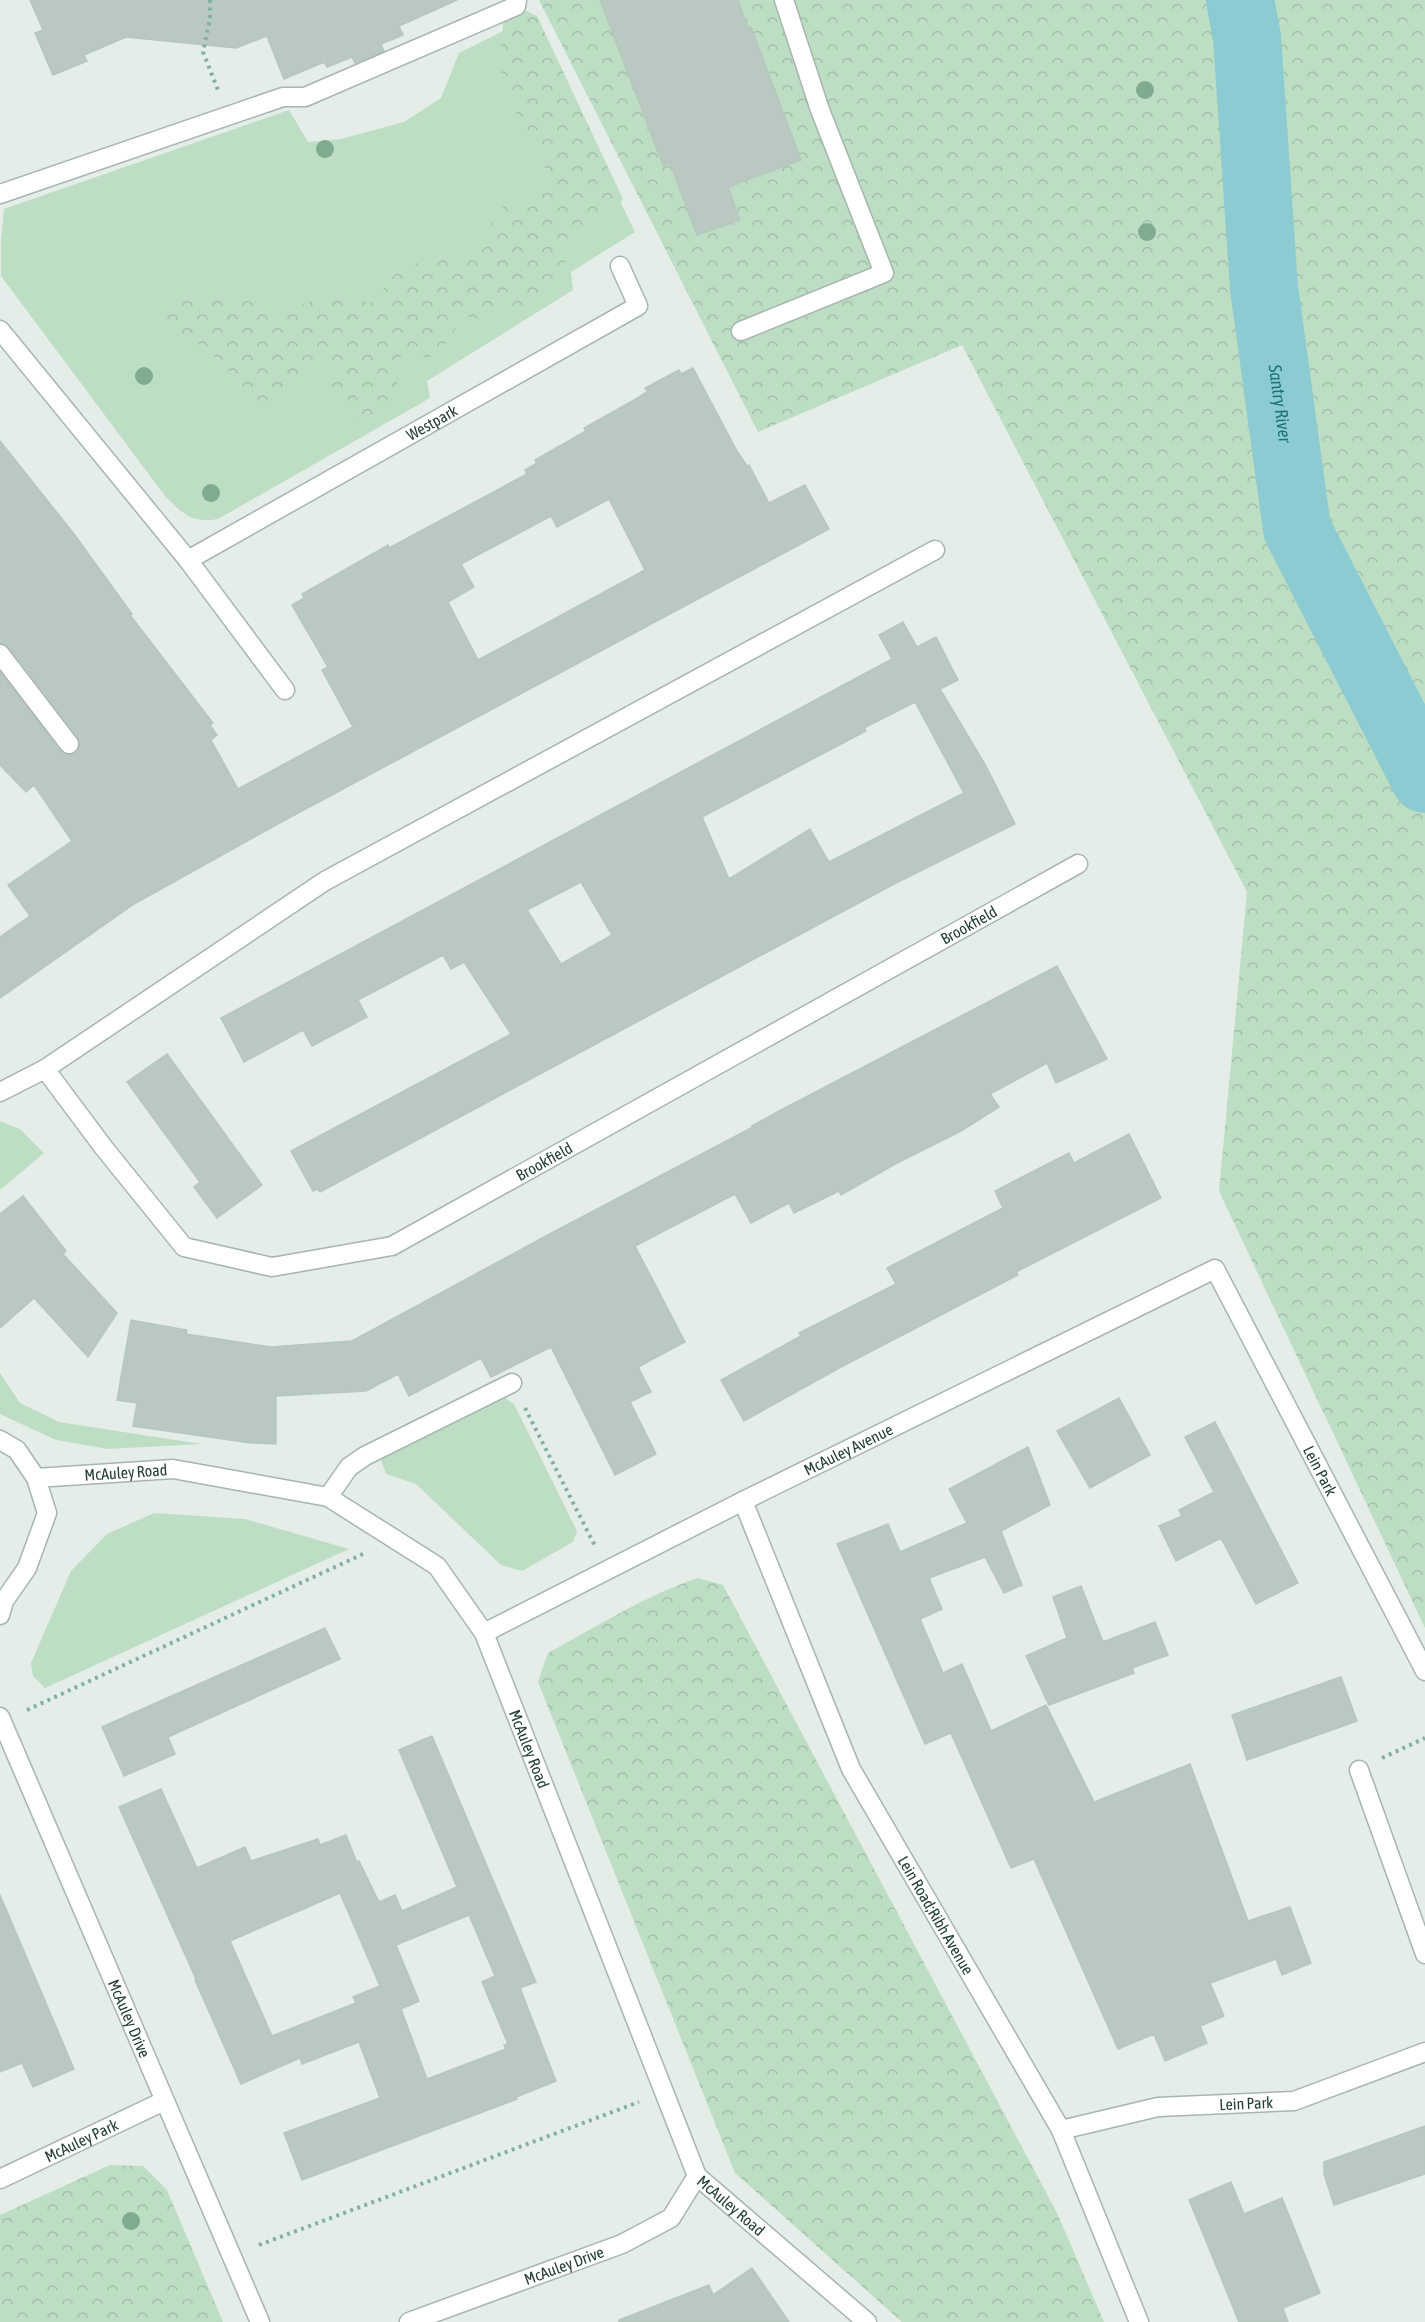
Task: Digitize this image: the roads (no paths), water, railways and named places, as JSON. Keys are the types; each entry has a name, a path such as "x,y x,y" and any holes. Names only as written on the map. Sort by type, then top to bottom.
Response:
{"street":[{"path":"0,194 283,97 305,97 516,6 517,0"},
{"path":"741,331 884,273 820,110 784,0"},
{"name":"Westpark","path":"188,560 638,306 621,266"},
{"path":"0,330 188,560 285,690"},
{"path":"0,1092 45,1069 325,881 935,550"},
{"path":"0,654 69,744"},
{"name":"Brookfield","path":"45,1069 104,1148 184,1247 272,1267 392,1246 1078,864"},
{"name":"McAuley Avenue","path":"484,1633 742,1501 1215,1269"},
{"name":"Lein Park","path":"1215,1269 1425,1671"},
{"path":"328,1497 349,1467 365,1456 512,1383"},
{"path":"0,1440 17,1450 36,1478 46,1513 27,1568 4,1601 0,1615"},
{"name":"McAuley Road","path":"36,1478 173,1469 328,1497 437,1566 484,1633 697,2176 867,2322"},
{"name":"Lein Road;Ribh Avenue","path":"742,1501 851,1769 1061,2130 1139,2322"},
{"name":"McAuley Drive","path":"1,1719 260,2322"},
{"path":"1359,1770 1425,1954"},
{"name":"Lein Park","path":"1061,2130 1158,2107 1294,2101 1425,2052"},
{"name":"McAuley Park","path":"0,2179 164,2101"},
{"name":"McAuley Drive","path":"409,2322 622,2244 671,2218 697,2176"}],"waterway":[{"name":"Santry River","path":"1240,0 1247,37 1264,288 1297,529 1425,779"}]}
